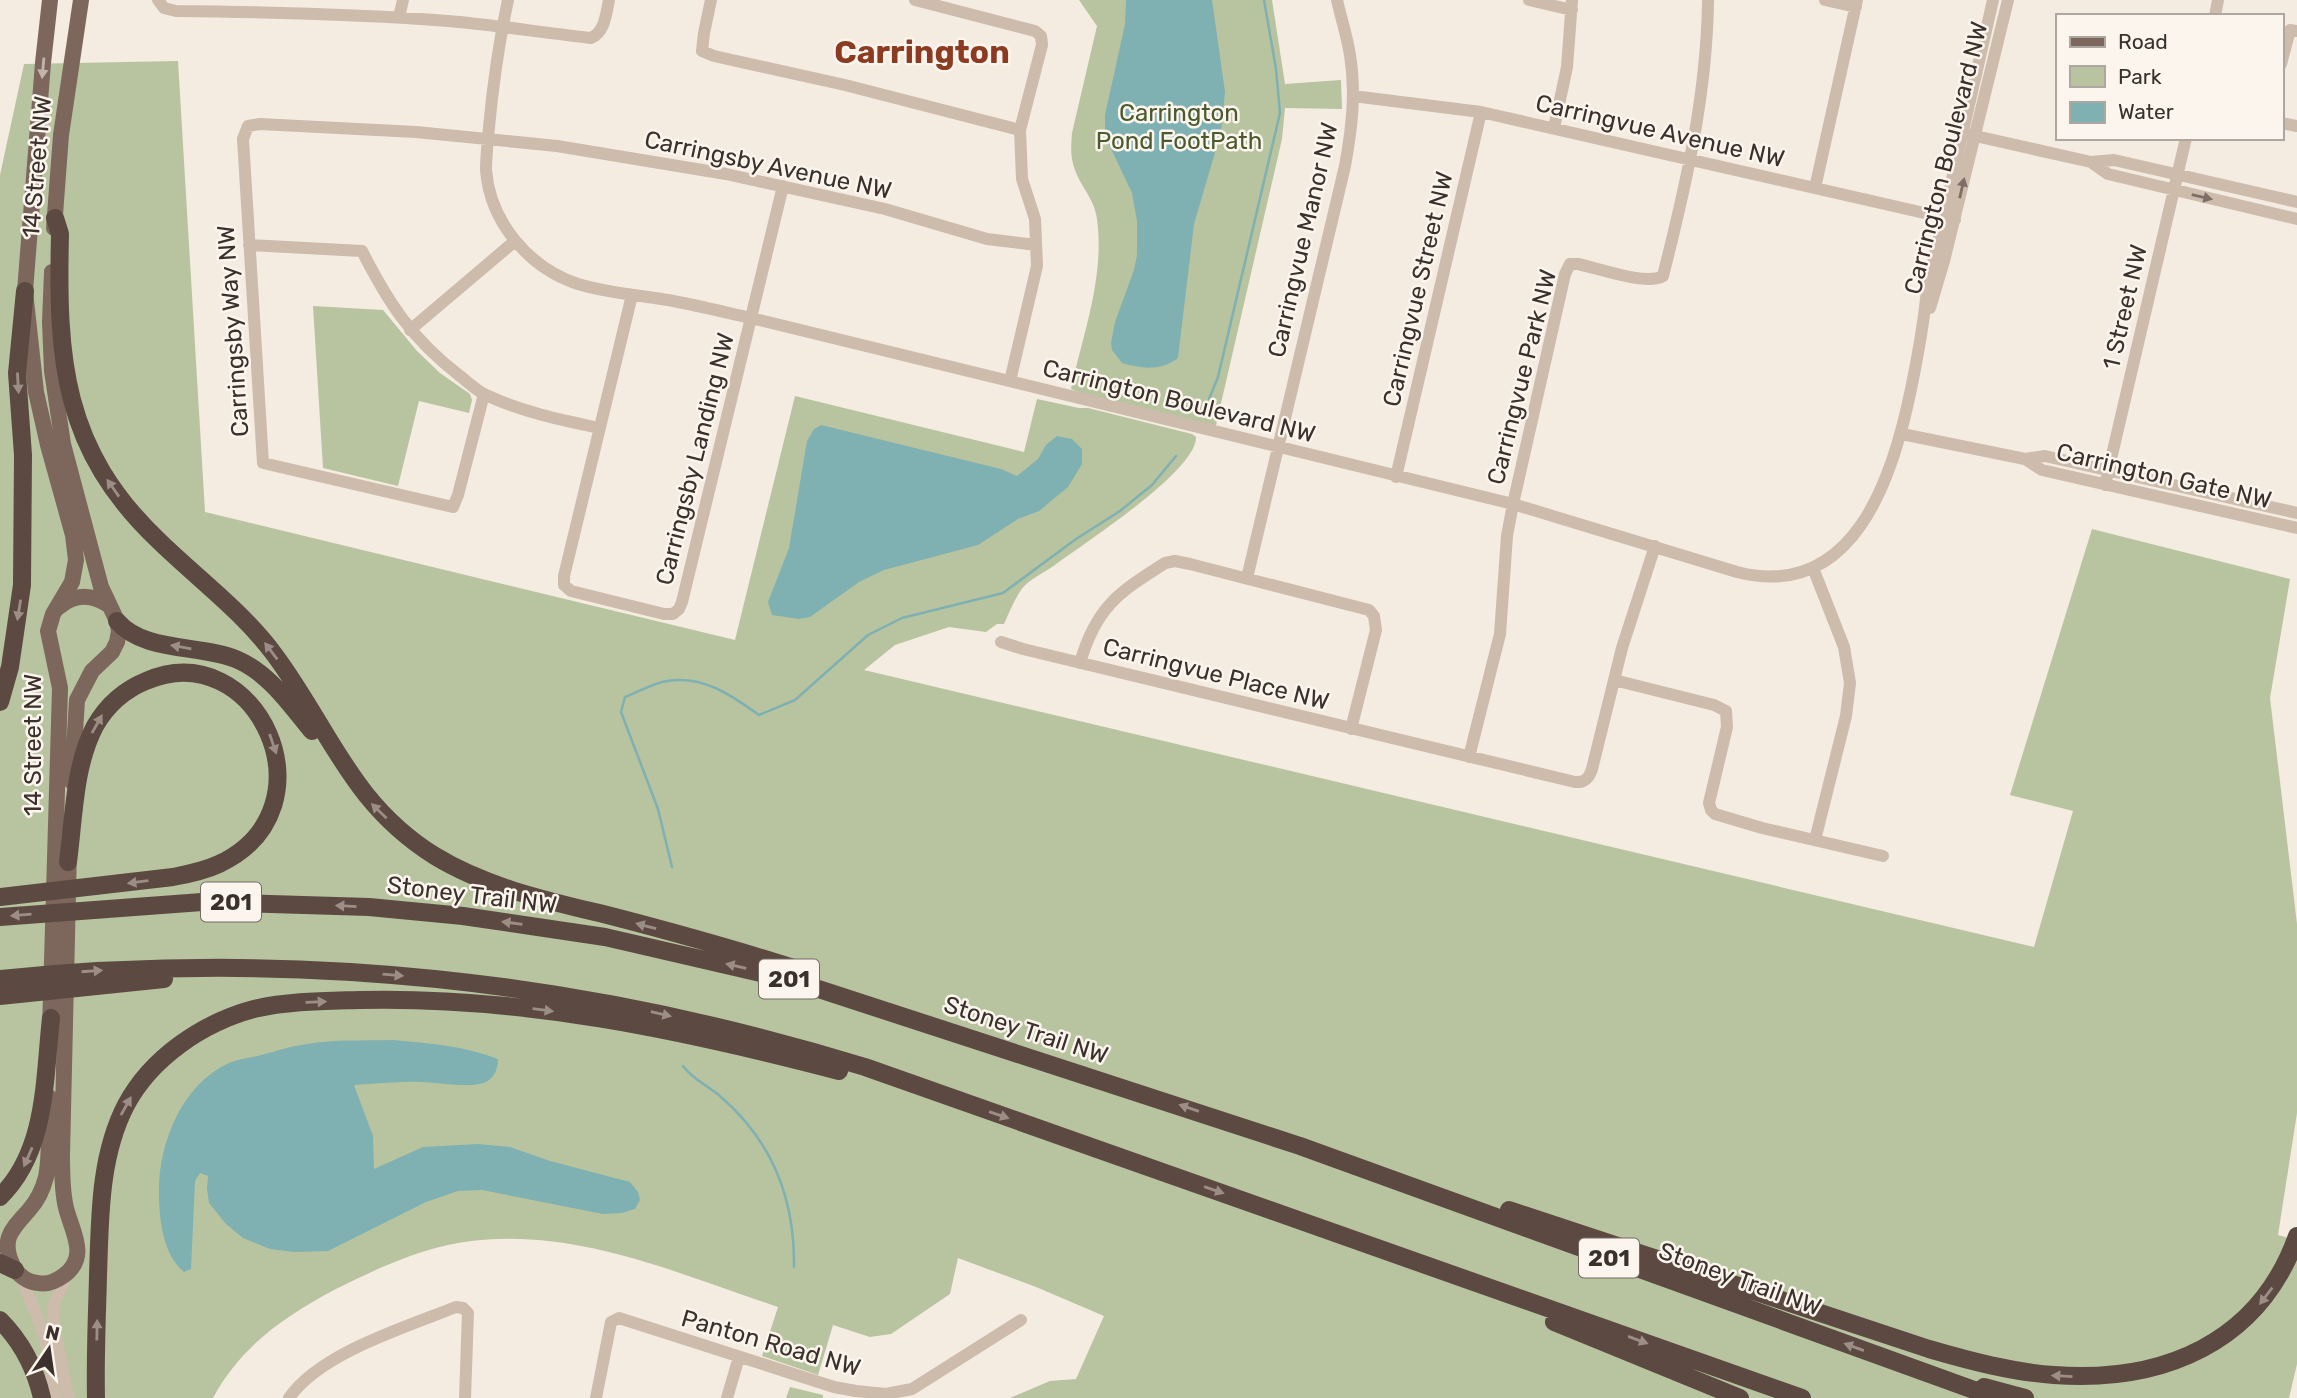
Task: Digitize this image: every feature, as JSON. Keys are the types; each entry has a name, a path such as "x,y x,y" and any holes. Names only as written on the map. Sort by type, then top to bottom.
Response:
{"highway":[{"path":"55,218 60,234 60,335 66,378 94,460 118,496 141,523 263,639 284,667 367,799 403,834 436,856 484,880 546,900 738,950 1046,1054 1105,1081"},
{"path":"0,702 10,667 22,585 23,456 17,373 26,291"},
{"path":"113,613 129,633 143,640 226,656 259,672 347,771"},
{"path":"0,897 173,877 222,863 242,849 256,836 268,816 275,801 278,781 279,766 275,746 257,713 229,686 213,678 194,674 154,677 120,695 105,710 85,752 62,862"},
{"name":"Stoney Trail NW","path":"0,917 202,902 369,907 463,916 605,936 791,980 1300,1146 1996,1398"},
{"path":"0,979 195,967 282,968 467,981 549,992 721,1027 819,1053 1251,1202 1802,1398"},
{"path":"0,996 282,968"},
{"path":"96,1398 99,1249 104,1179 112,1139 127,1103 141,1082 162,1059 195,1034 225,1019 255,1009 300,1002 396,999 487,1003 579,1014 684,1033 935,1093"},
{"path":"0,1197 22,1170 31,1152 40,1124 58,1017"},
{"path":"1300,1146 1565,1227 1930,1349 1973,1362 2053,1375 2105,1376 2148,1369 2181,1358 2218,1339 2245,1320 2266,1296 2280,1276 2297,1236"},
{"path":"1251,1202 1740,1398"},
{"path":"0,1320 27,1355 42,1398"},
{"path":"1918,1370 2025,1398"}],"main road":[{"name":"14 Street NW","path":"12,1270 7,1250 9,1234 39,1195 47,1166 58,1017 62,862 60,688 48,631 53,614 72,582 76,560 36,392 26,291 50,0"},
{"name":"14 Street NW","path":"62,862 77,700 92,671 117,642 113,613 101,587 66,457 52,371 50,321 61,135 81,0"},
{"path":"53,614 69,599 77,596 94,597 113,613"},
{"name":"14 Street NW","path":"58,1017 63,1180 66,1209 78,1245 75,1259 67,1274"},
{"path":"12,1270 38,1283 48,1283 67,1274"}],"street":[{"path":"158,0 164,8 176,11 399,18 503,26 591,38 603,27 609,0"},
{"path":"399,18 403,0"},
{"name":"Carrington Boulevard NW","path":"508,0 494,80 486,169 499,215 515,241 538,262 561,277 591,288 751,318 1513,504 1755,576 1789,574 1813,568 1840,550 1864,521 1888,477 1902,434 1924,325 1936,293 1993,0"},
{"path":"711,0 702,51 1020,131"},
{"path":"915,0 1035,31 1041,36 1042,45 1020,131 1022,179 1035,219 1037,266 1010,381"},
{"name":"Carringvue Manor NW","path":"1247,578 1351,133 1353,96 1349,54 1338,0"},
{"path":"1529,0 1572,5 1567,67 1555,128"},
{"path":"1690,160 1706,61 1707,0"},
{"path":"1815,188 1856,4 1825,0"},
{"name":"Carrington Boulevard NW","path":"1968,135 2007,0"},
{"path":"2283,56 2290,30 2297,31"},
{"name":"Carringvue Avenue NW","path":"1353,96 1480,112 1949,219"},
{"name":"Carringvue Street NW","path":"1396,477 1480,112"},
{"name":"Carringsby Way NW","path":"484,394 453,507 262,463 243,139 248,126 260,124 489,138"},
{"path":"1968,135 2091,162 2114,160 2297,202"},
{"name":"Carringsby Avenue NW","path":"489,138 668,163 885,209 987,239 1036,244"},
{"name":"1 Street NW","path":"2105,485 2186,140"},
{"name":"Carringvue Park NW","path":"1513,504 1565,274 1570,264 1646,279 1663,276 1690,160"},
{"path":"2091,162 2108,174 2297,219"},
{"path":"751,318 783,186"},
{"path":"410,330 515,241"},
{"path":"249,246 362,251 385,296 410,330 448,367 484,394 541,415 599,428"},
{"name":"Carringsby Landing NW","path":"632,295 564,585 571,591 664,614 673,614 682,602 751,318"},
{"name":"Carrington Gate NW","path":"1902,434 2025,459 2045,456 2297,513"},
{"name":"Carrington Gate NW","path":"2025,459 2042,470 2297,527"},
{"path":"1469,757 1500,634 1507,536 1513,504"},
{"name":"Carringvue Place NW","path":"1351,729 1375,635 1374,616 1361,607 1247,578 1175,561 1165,563 1128,587 1106,607 1089,635 1080,663 1351,729 1575,782 1585,780 1592,769 1622,648 1655,546"},
{"path":"1813,568 1844,647 1850,683 1846,716 1815,840"},
{"path":"1001,642 1080,663"},
{"path":"1614,680 1724,709 1728,715 1727,727 1710,799 1711,810 1723,818 1883,856"},
{"name":"14 Street NW","path":"12,1270 44,1335 56,1398"},
{"name":"14 Street NW","path":"67,1274 54,1304 53,1323 69,1398"},
{"path":"289,1398 329,1363 366,1343 456,1307 463,1308 468,1313 465,1398"},
{"name":"Panton Road NW","path":"596,1398 611,1322 619,1318 834,1387 886,1396 902,1395 1021,1320"},
{"path":"727,1398 739,1357"}],"green space":[{"name":"Carrington Pond FootPath","path":"1079,0 1272,0 1285,84 1341,80 1342,109 1285,108 1282,139 1216,425 1206,425 1090,397 1071,389 1092,305 1099,240 1096,212 1073,165 1071,147 1097,26"},
{"path":"178,61 205,512 735,640 795,396 1024,452 1037,399 1088,408 1196,437 1191,451 1159,487 1137,506 1024,586 1004,624 997,624 986,632 949,627 895,645 864,670 2034,947 2073,811 2010,795 2092,529 2290,579 2270,698 2297,924 2297,1113 2278,1235 2297,1240 2297,1364 2289,1398 1010,1398 1050,1381 1076,1379 1104,1316 958,1258 950,1294 891,1334 870,1337 833,1325 818,1375 762,1356 778,1307 621,1255 541,1240 500,1239 458,1243 426,1251 379,1268 334,1290 281,1322 250,1348 213,1398 0,1398 0,175 24,64"},
{"path":"313,306 383,310 417,351 440,373 470,394 472,400 469,413 419,401 398,486 323,468"},
{"path":"790,1387 823,1395 823,1398 786,1398"}],"water":[{"path":"1126,0 1212,0 1225,92 1221,132 1194,224 1178,358 1151,368 1122,363 1112,350 1111,343 1115,322 1137,255 1137,221 1132,193 1105,136 1105,115 1125,24"},
{"path":"821,425 1001,469 1017,476 1038,459 1046,445 1057,436 1072,439 1082,449 1082,464 1068,487 1039,511 1018,519 978,545 884,570 859,582 810,617 799,619 772,615 768,602 789,548 807,441 814,429"},
{"path":"393,1040 472,1051 498,1059 497,1066 492,1078 479,1084 412,1082 354,1085 373,1136 374,1169 423,1147 478,1144 510,1147 550,1161 630,1182 638,1192 640,1200 635,1209 603,1214 482,1190 458,1191 426,1202 328,1251 294,1252 270,1249 243,1238 226,1224 209,1203 208,1176 200,1173 195,1181 191,1269 184,1272 171,1256 161,1225 160,1174 168,1136 186,1100 198,1085 229,1063 290,1047 328,1041"}],"waterway":[{"path":"1209,399 1218,377 1280,113 1276,69 1264,0"},
{"path":"672,867 658,809 621,712 625,697 656,684 680,680 716,688 759,715 795,700 868,635 902,618 1003,593 1076,539 1120,511 1152,485 1176,456"},
{"path":"683,1066 739,1114 767,1153 785,1196 790,1218 794,1267"}],"district":[{"name":"Carrington","path":"922,52"}]}
